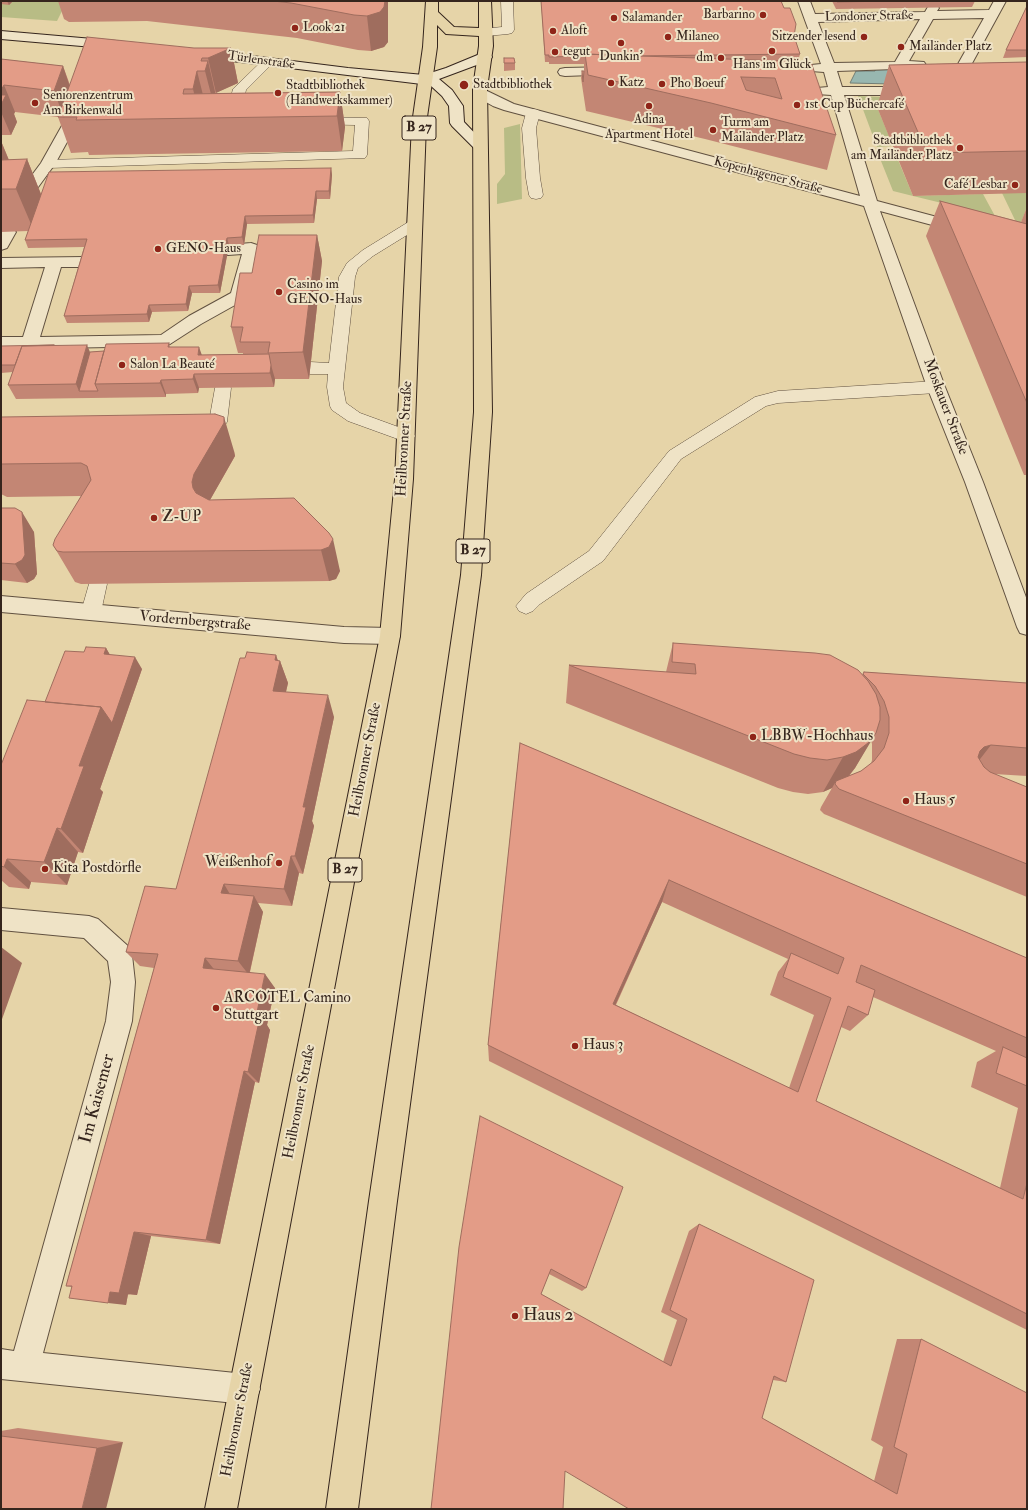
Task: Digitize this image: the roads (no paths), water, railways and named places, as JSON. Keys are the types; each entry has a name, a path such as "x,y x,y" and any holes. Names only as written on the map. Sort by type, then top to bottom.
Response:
{"main road":[{"name":"B 27","path":"342,1509 382,1209 455,698 471,575 483,412 480,93 485,57 486,1"},
{"path":"431,6 451,31 486,32"},
{"name":"Heilbronner Straße","path":"221,1509 390,636 397,567 406,436 419,124 430,47 431,6"}],"street":[{"path":"804,1 829,67 836,91"},
{"path":"965,64 1000,1"},
{"name":"Londoner Straße","path":"810,18 931,12 992,14"},
{"name":"Londoner Straße","path":"900,66 931,12"},
{"path":"1,35 128,46"},
{"path":"98,55 106,44"},
{"name":"Türlenstraße","path":"188,52 367,74 425,79"},
{"path":"425,79 450,72 485,57"},
{"path":"949,64 980,64"},
{"path":"801,68 933,65"},
{"path":"565,72 610,68 627,71"},
{"path":"425,79 435,82 447,93 456,106 457,123 480,134 493,112 509,107"},
{"path":"582,83 605,84"},
{"path":"810,90 922,91"},
{"name":"Moskauer Straße","path":"836,91 870,203 936,387 979,495 1027,627"},
{"path":"20,202 48,164 71,122 80,93"},
{"name":"Kopenhagener Straße","path":"480,93 509,107 975,231"},
{"path":"1,245 8,232"},
{"path":"1,343 164,340 195,320 238,296 258,247 228,250"},
{"path":"30,342 55,262"},
{"path":"1,264 85,262"},
{"name":"Vordernbergstraße","path":"1,604 344,635 390,636"},
{"name":"Im Kaisemer","path":"1,919 89,927 120,956 123,982 119,1021 13,1365 245,1388"}],"lane":[{"path":"486,32 508,30 507,1"},
{"path":"248,122 232,122 240,89 268,62"},
{"path":"532,113 529,128 533,178 536,195"},
{"path":"48,164 360,155 362,121 302,122"},
{"path":"406,436 354,417 338,406 335,387 347,277 352,266 368,253 415,224"},
{"path":"310,368 337,368"},
{"path":"526,606 532,599 596,556 675,455 761,401 778,397 936,387"},
{"path":"180,422 218,422 223,388"},
{"path":"91,612 98,584"}],"water":[{"path":"929,68 936,85 850,83 856,71 875,71 875,69"}],"place":[{"name":"Barbarino","path":"763,15"},
{"name":"Salamander","path":"614,18"},
{"name":"Look 21","path":"295,28"},
{"name":"Aloft","path":"553,31"},
{"name":"Milaneo","path":"668,37"},
{"name":"Sitzender lesend","path":"864,37"},
{"name":"Dunkin'","path":"621,43"},
{"name":"Mailänder Platz","path":"901,47"},
{"name":"Hans im Glück","path":"772,51"},
{"name":"tegut","path":"555,52"},
{"name":"dm","path":"721,58"},
{"name":"Katz","path":"611,83"},
{"name":"Pho Boeuf","path":"662,84"},
{"name":"Stadtbibliothek","path":"464,85"},
{"name":"Stadtbibliothek (Handwerkskammer)","path":"278,93"},
{"name":"Seniorenzentrum Am Birkenwald","path":"35,103"},
{"name":"1st Cup Büchercafé","path":"797,105"},
{"name":"Adina Apartment Hotel","path":"649,106"},
{"name":"Turm am Mailänder Platz","path":"713,130"},
{"name":"Stadtbibliothek am Mailänder Platz","path":"960,148"},
{"name":"Café Lesbar","path":"1015,185"},
{"name":"GENO-Haus","path":"158,249"},
{"name":"Casino im GENO-Haus","path":"279,292"},
{"name":"Salon La Beauté","path":"122,365"},
{"name":"Z-UP","path":"154,518"},
{"name":"LBBW-Hochhaus","path":"753,737"},
{"name":"Haus 5","path":"906,801"},
{"name":"Weißenhof","path":"279,863"},
{"name":"Kita Postdörfle","path":"45,869"},
{"name":"ARCOTEL Camino Stuttgart","path":"216,1008"},
{"name":"Haus 3","path":"575,1046"},
{"name":"Haus 2","path":"515,1316"}]}
